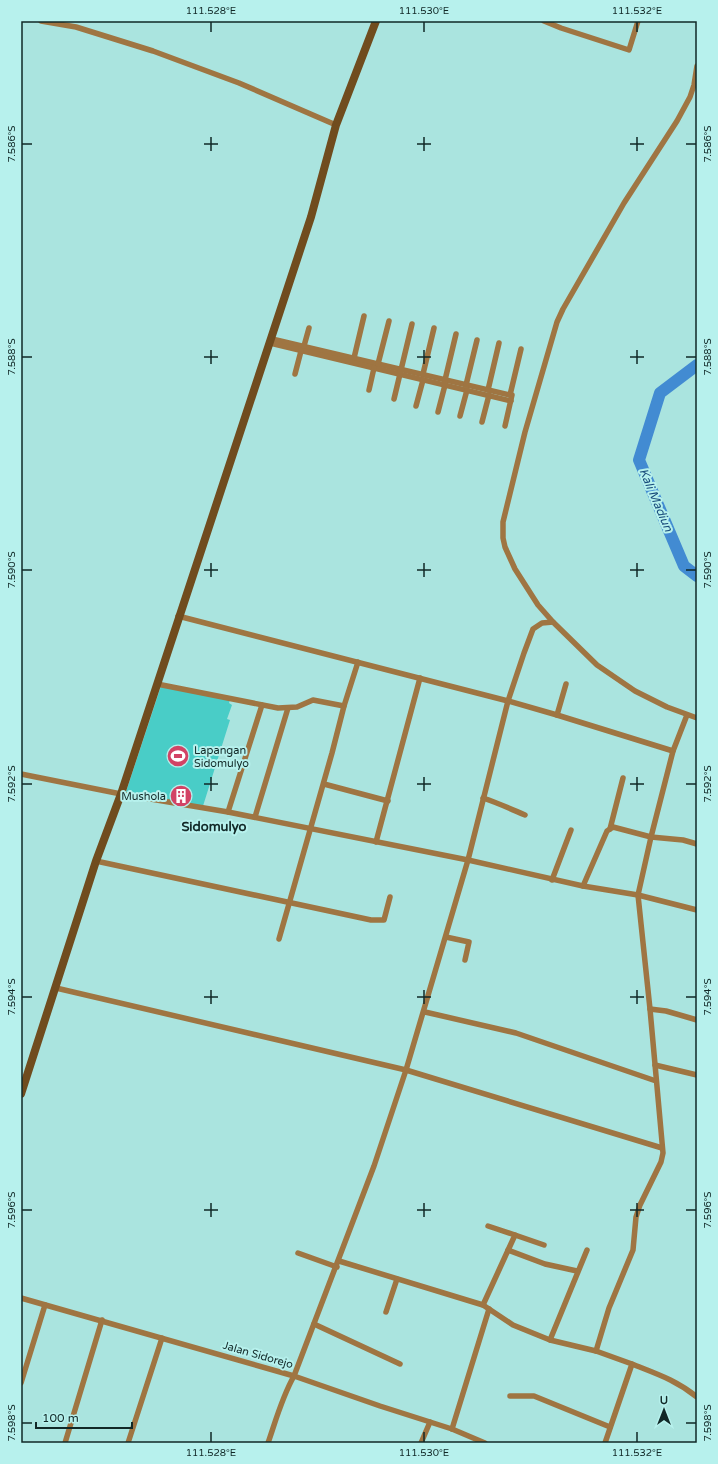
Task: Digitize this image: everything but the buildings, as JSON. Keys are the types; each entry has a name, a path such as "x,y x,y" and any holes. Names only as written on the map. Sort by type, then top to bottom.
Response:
{"main road":[{"path":"21,1094 96,861 157,684 178,616 311,218 336,125 376,21"}],"street":[{"path":"41,21 76,27 153,51 239,83 336,125"},
{"path":"544,21 629,50 638,21"},
{"path":"697,66 694,85 690,97 677,121 624,203 563,309 552,336 525,432 503,522 503,538 505,547 515,569 538,605 552,622 597,665 635,691 667,707 697,718"},
{"path":"354,358 364,316"},
{"path":"369,390 388,321"},
{"path":"394,399 412,324"},
{"path":"295,374 309,328"},
{"path":"416,406 434,328"},
{"path":"438,412 456,334"},
{"path":"460,416 477,340"},
{"path":"271,341 510,398"},
{"path":"482,422 499,343"},
{"path":"303,349 354,358 376,366"},
{"path":"505,426 521,349"},
{"path":"178,616 508,701 673,751"},
{"path":"268,1443 286,1391 294,1376 338,1264 374,1166 425,1012 468,860 508,701 533,629 542,623 552,622"},
{"path":"279,939 324,784 344,706 358,662"},
{"path":"376,842 420,678"},
{"path":"157,684 278,708 297,707 313,700 344,706"},
{"path":"557,715 566,684"},
{"path":"228,812 262,704"},
{"path":"255,817 288,708"},
{"path":"596,1351 609,1308 633,1250 636,1217 640,1205 661,1162 663,1154 638,895 650,837 673,751 687,715"},
{"path":"21,774 120,794 255,817 468,860 552,880 638,895 697,910"},
{"path":"583,886 607,831 610,829 623,778"},
{"path":"324,784 388,801"},
{"path":"483,798 504,805 525,815"},
{"path":"610,829 617,827 650,837 683,840 697,844"},
{"path":"552,880 571,830"},
{"path":"96,861 364,919 383,921 385,919 390,897"},
{"path":"446,937 469,942 466,960"},
{"path":"56,988 406,1070 662,1148"},
{"path":"650,1009 666,1011 697,1020"},
{"path":"425,1012 516,1033 656,1081"},
{"path":"655,1065 697,1075"},
{"path":"488,1226 544,1244"},
{"path":"483,1305 515,1235"},
{"path":"508,1250 545,1264 577,1271"},
{"path":"550,1340 577,1271 587,1250"},
{"path":"298,1253 397,1279 483,1305 513,1325 550,1340 596,1351 632,1364 672,1380 686,1388 697,1397"},
{"path":"386,1312 397,1279"},
{"name":"Jalan Sidorejo","path":"21,1298 294,1376 452,1429 485,1443"},
{"path":"21,1383 46,1305"},
{"path":"452,1429 489,1309"},
{"path":"65,1443 102,1320"},
{"path":"314,1324 400,1364"},
{"path":"128,1443 162,1338"},
{"path":"605,1443 632,1364"},
{"path":"510,1396 534,1396 610,1427"},
{"path":"422,1443 430,1422"}],"shaded area":[{"name":"Lapangan Sidomulyo","path":"161,686 230,699 229,703 232,705 227,719 230,720 203,806 126,792"}],"waterway":[{"name":"Kali Madiun","path":"697,365 660,393 639,460 684,566 697,576"}],"place":[{"name":"Lapangan Sidomulyo","path":"178,756"},
{"name":"Mushola","path":"181,796"}],"district":[{"name":"Sidomulyo","path":"214,827"}]}
